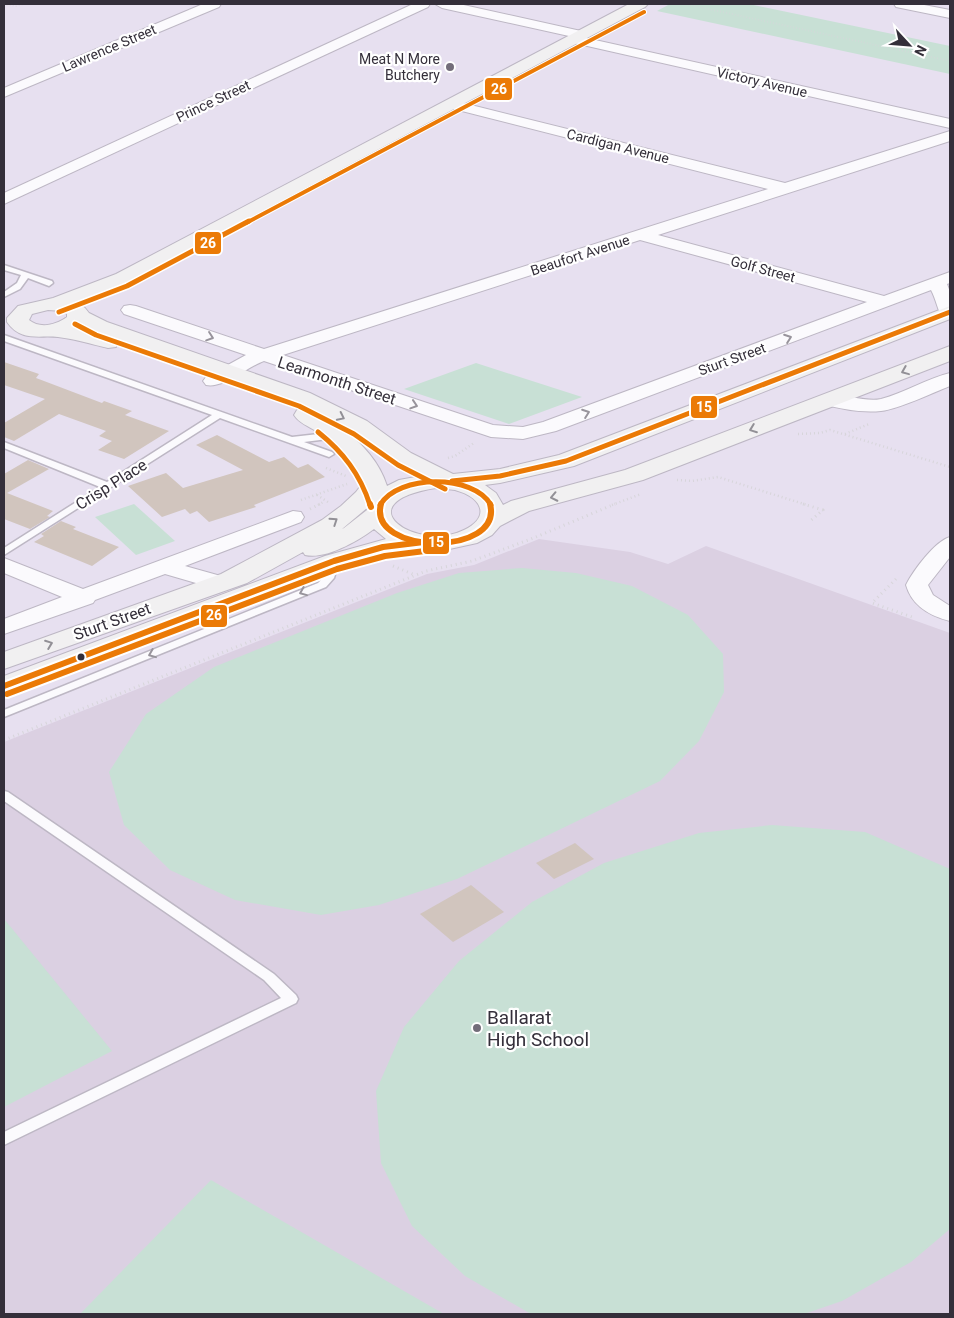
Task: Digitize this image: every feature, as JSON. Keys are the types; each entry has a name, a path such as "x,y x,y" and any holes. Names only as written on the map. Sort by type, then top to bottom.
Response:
{"street":[{"name":"Lawrence Street","path":"4,93 214,4"},
{"name":"Prince Street","path":"4,199 423,4"},
{"name":"Victory Avenue","path":"442,4 950,124"},
{"path":"11,315 123,278 640,4"},
{"path":"901,4 950,14"},
{"name":"Cardigan Avenue","path":"451,104 785,188"},
{"name":"Beaufort Avenue","path":"221,376 244,362 950,136"},
{"name":"Golf Street","path":"640,236 887,302"},
{"path":"55,330 69,326 78,320 79,314 123,278"},
{"path":"450,481 516,474 566,461 949,313 949,303 939,288 944,279"},
{"name":"Sturt Street","path":"512,434 529,433 549,427 887,302 944,279"},
{"path":"4,297 48,304"},
{"name":"Learmonth Street","path":"48,304 70,306 99,327 221,376 289,407 323,425 333,444 361,461 377,501 382,524 394,534 424,542"},
{"name":"Learmonth Street","path":"130,310 491,431 512,434"},
{"name":"Learmonth Street","path":"11,315 28,329 55,330 92,337 302,398 346,418 388,445 403,458 450,481"},
{"name":"Learmonth Street","path":"99,327 139,319 164,322"},
{"path":"424,542 445,542 465,538 482,531 492,520 520,506 634,475 950,353"},
{"path":"830,400 861,405 882,405 950,379"},
{"path":"450,481 476,489 488,498 494,509 492,520"},
{"name":"Sturt Street","path":"4,661 334,543 360,529 377,501 402,487 422,482 450,481"},
{"name":"Sturt Street","path":"4,627 85,598 293,517"},
{"name":"Sturt Street","path":"4,686 334,561 383,547 424,542"},
{"path":"950,544 919,579 917,588 932,606 950,614"},
{"path":"4,564 85,598"},
{"path":"166,567 225,581"}],"lane":[{"path":"4,267 49,283"},
{"path":"4,297 21,284 25,274"},
{"name":"Learmonth Street","path":"4,338 290,440 333,444"},
{"name":"Crisp Place","path":"4,552 219,416"},
{"path":"290,440 333,444"},
{"path":"4,445 107,486"},
{"path":"4,714 322,585 329,578 334,561"},
{"path":"4,795 269,977 291,999 4,1139"}],"path":[{"path":"4,4 16,6 23,4"},
{"path":"685,4 950,61"},
{"path":"844,434 950,467"},
{"path":"669,479 692,480 718,477 823,510 809,522"},
{"path":"4,740 416,575 436,568 472,562 590,513 623,502"},
{"path":"880,596 872,603 915,618"}],"shaded area":[{"name":"Ballarat High School","path":"539,539 630,552 668,564 706,546 950,633 950,1314 4,1314 4,742 427,574 474,565"}],"green space":[{"path":"670,4 749,4 950,46 950,74 657,11"},
{"path":"476,363 582,397 509,424 404,389"},
{"path":"134,504 175,541 136,555 95,517"},
{"path":"522,568 576,573 632,586 688,615 723,654 724,692 699,741 660,781 457,879 379,905 321,915 235,900 170,870 124,825 109,772 146,714 214,667 397,593 459,573"},
{"path":"772,825 865,832 950,869 950,1229 911,1262 842,1301 804,1314 531,1314 465,1276 412,1226 381,1163 376,1091 404,1027 459,961 532,902 604,863 699,833"},
{"path":"4,921 112,1051 4,1107"},
{"path":"211,1180 444,1314 80,1314"}],"building":[{"path":"4,362 39,374 36,378 102,403 104,401 132,411 125,415 169,431 124,459 98,450 112,441 99,436 106,431 59,414 14,441 4,437 4,423 45,399 4,385"},
{"path":"217,435 269,462 284,457 298,468 308,464 325,477 254,505 256,507 209,522 197,511 190,514 185,509 162,517 128,486 166,473 183,488 243,470 196,445"},
{"path":"28,460 49,469 7,493 53,511 47,516 50,517 30,529 4,519 4,474"},
{"path":"61,521 76,527 73,529 119,547 92,566 34,542 44,536 41,534"},
{"path":"575,843 594,859 554,879 536,863"},
{"path":"471,885 504,912 453,942 420,914"}],"transit line":[{"name":"26","path":"59,312 127,286 644,12"},
{"name":"15","path":"452,481 500,476 566,461 950,312"},
{"name":"26","path":"75,324 96,335 299,406 354,434 398,465 445,489"},
{"name":"26","path":"318,432 337,448 351,465 362,484 371,507"},
{"name":"15","path":"436,481 463,485 481,492 491,505 491,518 485,528 464,539 432,543 411,540 396,535 388,529 382,521 379,511 381,503 387,496 407,487 436,481"},
{"name":"15","path":"4,686 334,561 383,547 424,542"},
{"name":"26","path":"7,694 337,569 385,556 425,551"}],"place":[{"name":"Meat N More Butchery","path":"450,67"},
{"name":"Ballarat High School","path":"477,1028"}]}
